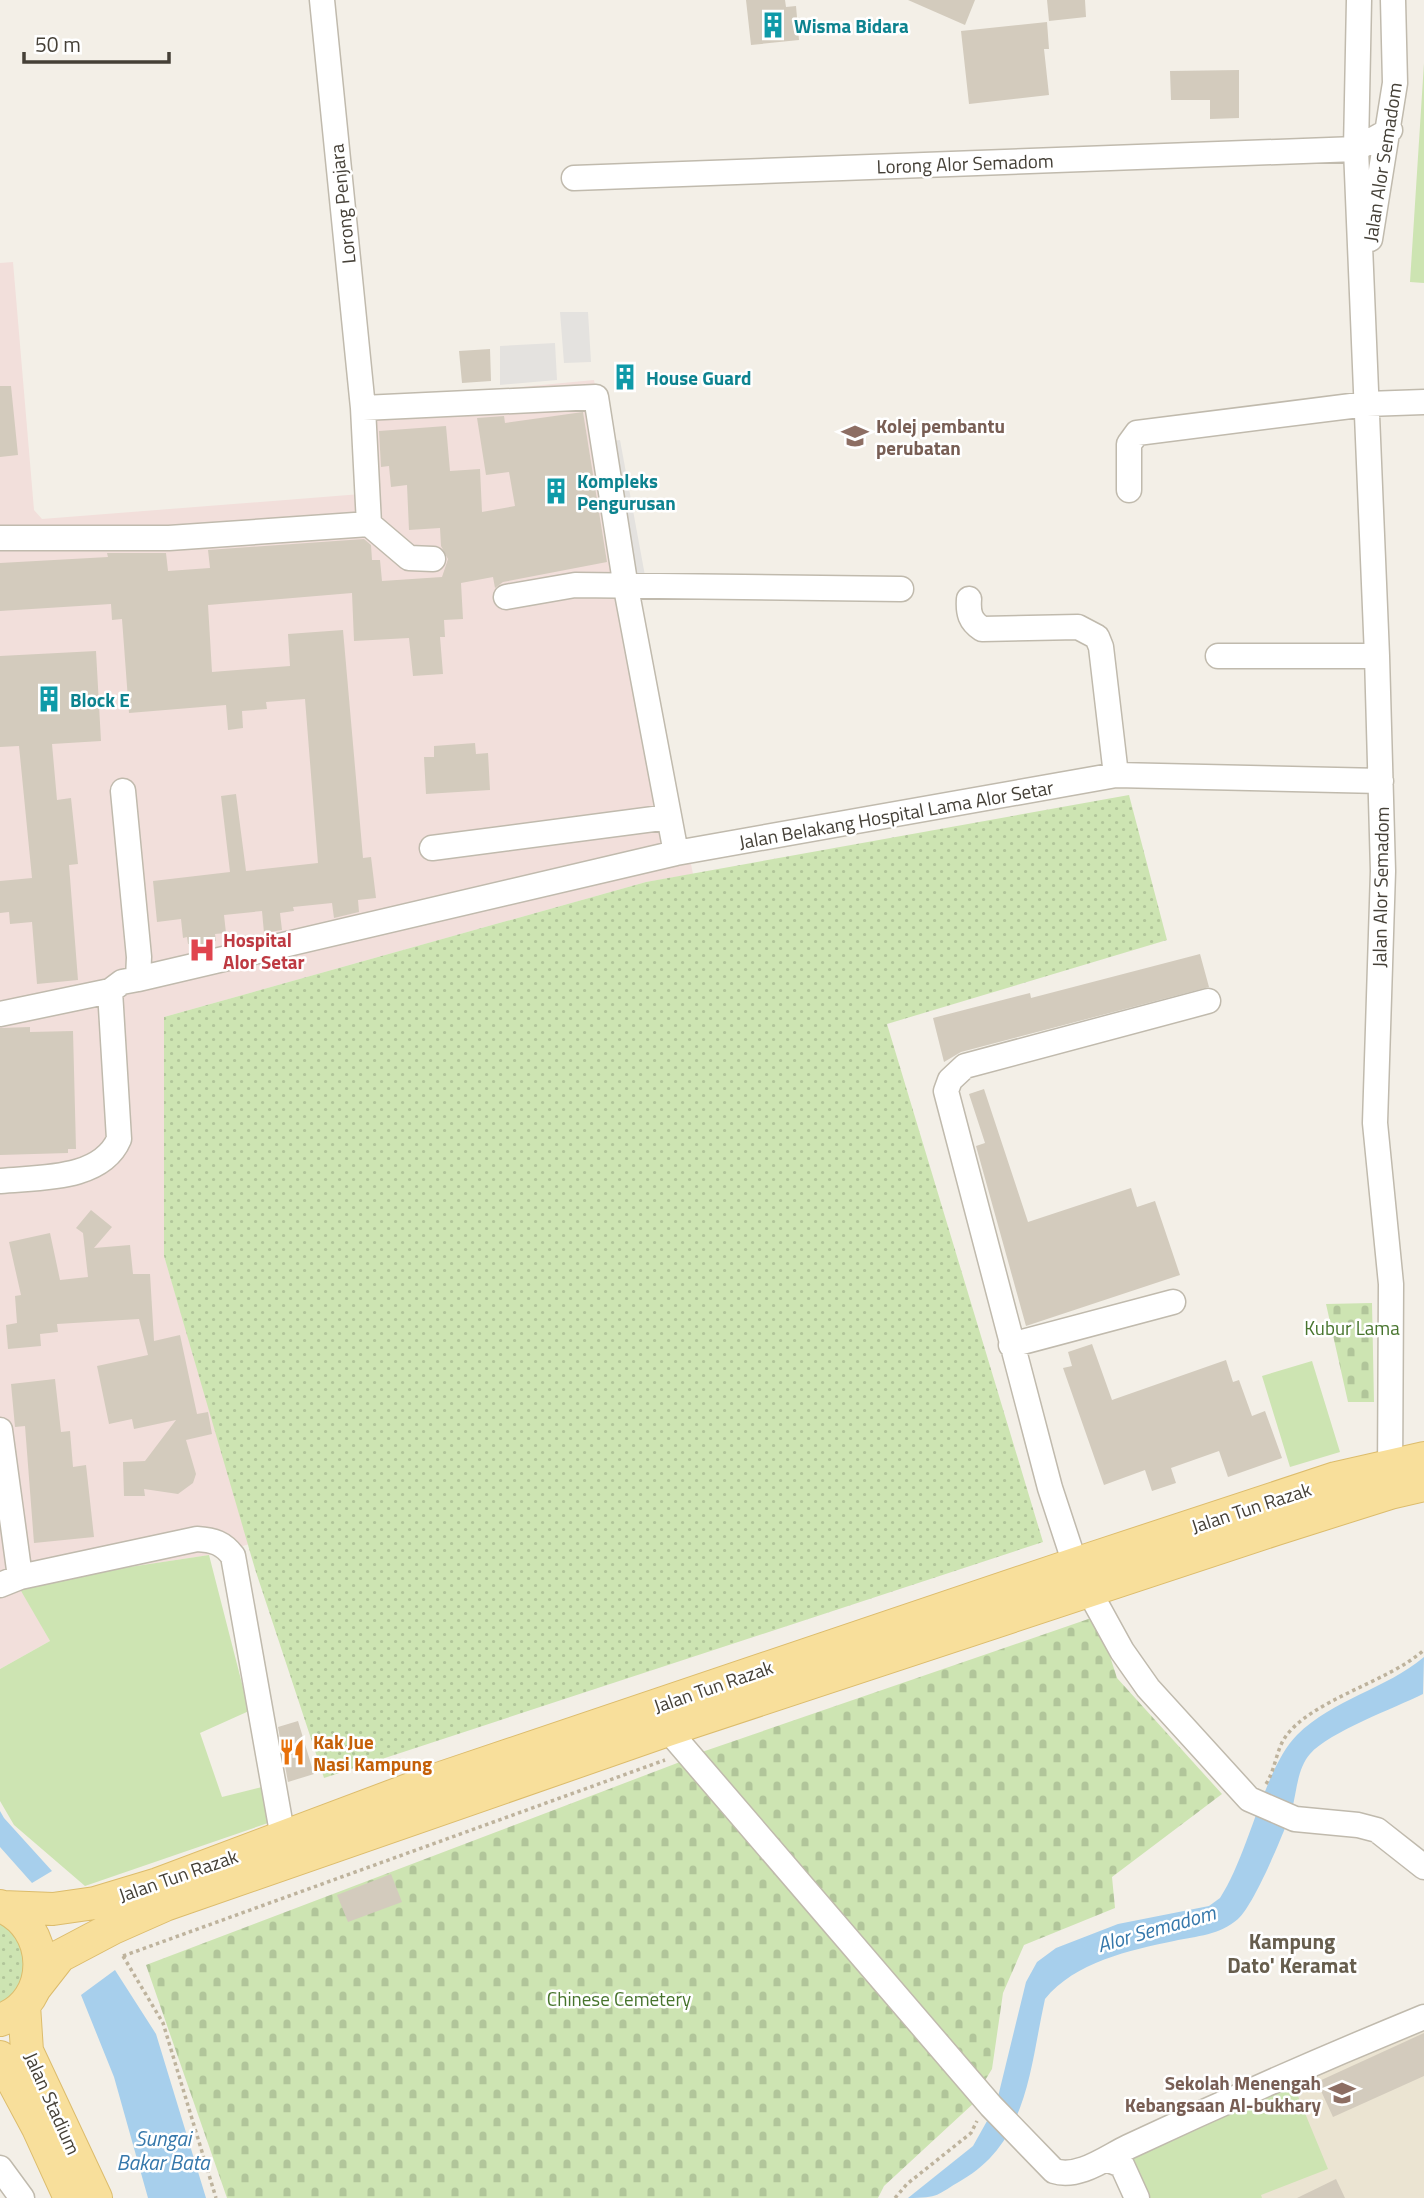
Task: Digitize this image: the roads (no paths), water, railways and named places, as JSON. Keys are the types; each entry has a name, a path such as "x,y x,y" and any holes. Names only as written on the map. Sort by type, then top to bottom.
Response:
{"main road":[{"name":"Jalan Tun Razak","path":"2,1907 53,1909 95,1903 283,1838 432,1781 1390,1479 1424,1458"},
{"name":"Jalan Tun Razak","path":"1390,1479 1424,1485"},
{"name":"Jalan Tun Razak","path":"20,2004 60,1956 113,1927 165,1905 668,1730 1082,1578"},
{"name":"Jalan Stadium","path":"2,1907 18,1916 31,1930 39,1949 40,1969 20,2004 27,2051 96,2198"},
{"name":"Jalan Stadium","path":"0,2057 71,2198"}],"street":[{"name":"Lorong Penjara","path":"322,0 363,408 369,524"},
{"name":"Jalan Alor Semadom","path":"1359,0 1356,149 1383,871 1376,1123 1391,1284 1390,1479"},
{"name":"Jalan Alor Semadom","path":"1363,281 1390,130 1395,83 1394,0"},
{"path":"1358,78 1371,97 1378,98 1385,96 1395,83"},
{"path":"1379,192 1356,149 1390,130"},
{"name":"Lorong Alor Semadom","path":"574,177 1356,149"},
{"path":"363,408 596,397 626,588 676,853"},
{"path":"1129,490 1129,444 1137,433 1367,404 1424,402"},
{"path":"0,538 169,538 369,524 409,558 433,559"},
{"path":"506,597 575,585 626,588 901,589"},
{"path":"969,599 968,613 982,629 1078,627 1097,637 1101,647 1116,775"},
{"path":"1218,656 1377,656"},
{"name":"Jalan Belakang Hospital Lama Alor Setar","path":"0,1014 110,991 122,982 676,853 1116,775 1381,781"},
{"path":"123,791 139,957 138,979"},
{"path":"432,848 669,817"},
{"path":"0,1181 77,1172 115,1149 119,1139 110,991"},
{"path":"1208,1001 965,1066 950,1080 946,1091 949,1108 1050,1488 1082,1578 1122,1651 1148,1688 1249,1799 1262,1794 1295,1819 1377,1830 1424,1867"},
{"path":"1011,1345 1173,1301"},
{"path":"0,1430 10,1581 197,1539 212,1540 224,1545 233,1556 283,1838"},
{"path":"668,1730 989,2104 1020,2138 1054,2171 1061,2174 1106,2159 1294,2070 1424,2017"},
{"path":"1106,2159 1122,2165 1137,2198"},
{"path":"0,2168 22,2198"}],"water":[{"name":"Alor Semadom","path":"1424,1657 1423,1694 1332,1737 1310,1754 1300,1773 1292,1809 1276,1850 1252,1899 1238,1919 1208,1934 1104,1960 1087,1967 1057,1986 1045,1999 1023,2100 1001,2145 984,2164 942,2192 932,2196 908,2198 973,2146 996,2105 1026,1982 1037,1962 1056,1948 1118,1924 1209,1906 1220,1898 1240,1859 1275,1768 1297,1735 1327,1712 1393,1678"},
{"path":"0,1811 52,1871 32,1883 0,1847"},
{"name":"Sungai Bakar Bata","path":"115,1970 156,2034 206,2198 148,2198 114,2077 81,1995"}],"place":[{"name":"Wisma Bidara","path":"773,25"},
{"name":"House Guard","path":"625,377"},
{"name":"Kolej pembantu perubatan","path":"855,436"},
{"name":"Kompleks Pengurusan","path":"556,491"},
{"name":"Block E","path":"49,699"},
{"name":"Hospital Alor Setar","path":"202,950"},
{"name":"Kak Jue Nasi Kampung","path":"292,1752"},
{"name":"Sekolah Menengah Kebangsaan Al-bukhary","path":"1342,2093"}],"district":[{"name":"Kampung Dato' Keramat","path":"1292,1953"}],"park label":[{"name":"Kubur Lama","path":"1352,1327"},
{"name":"Chinese Cemetery","path":"619,1998"}]}
